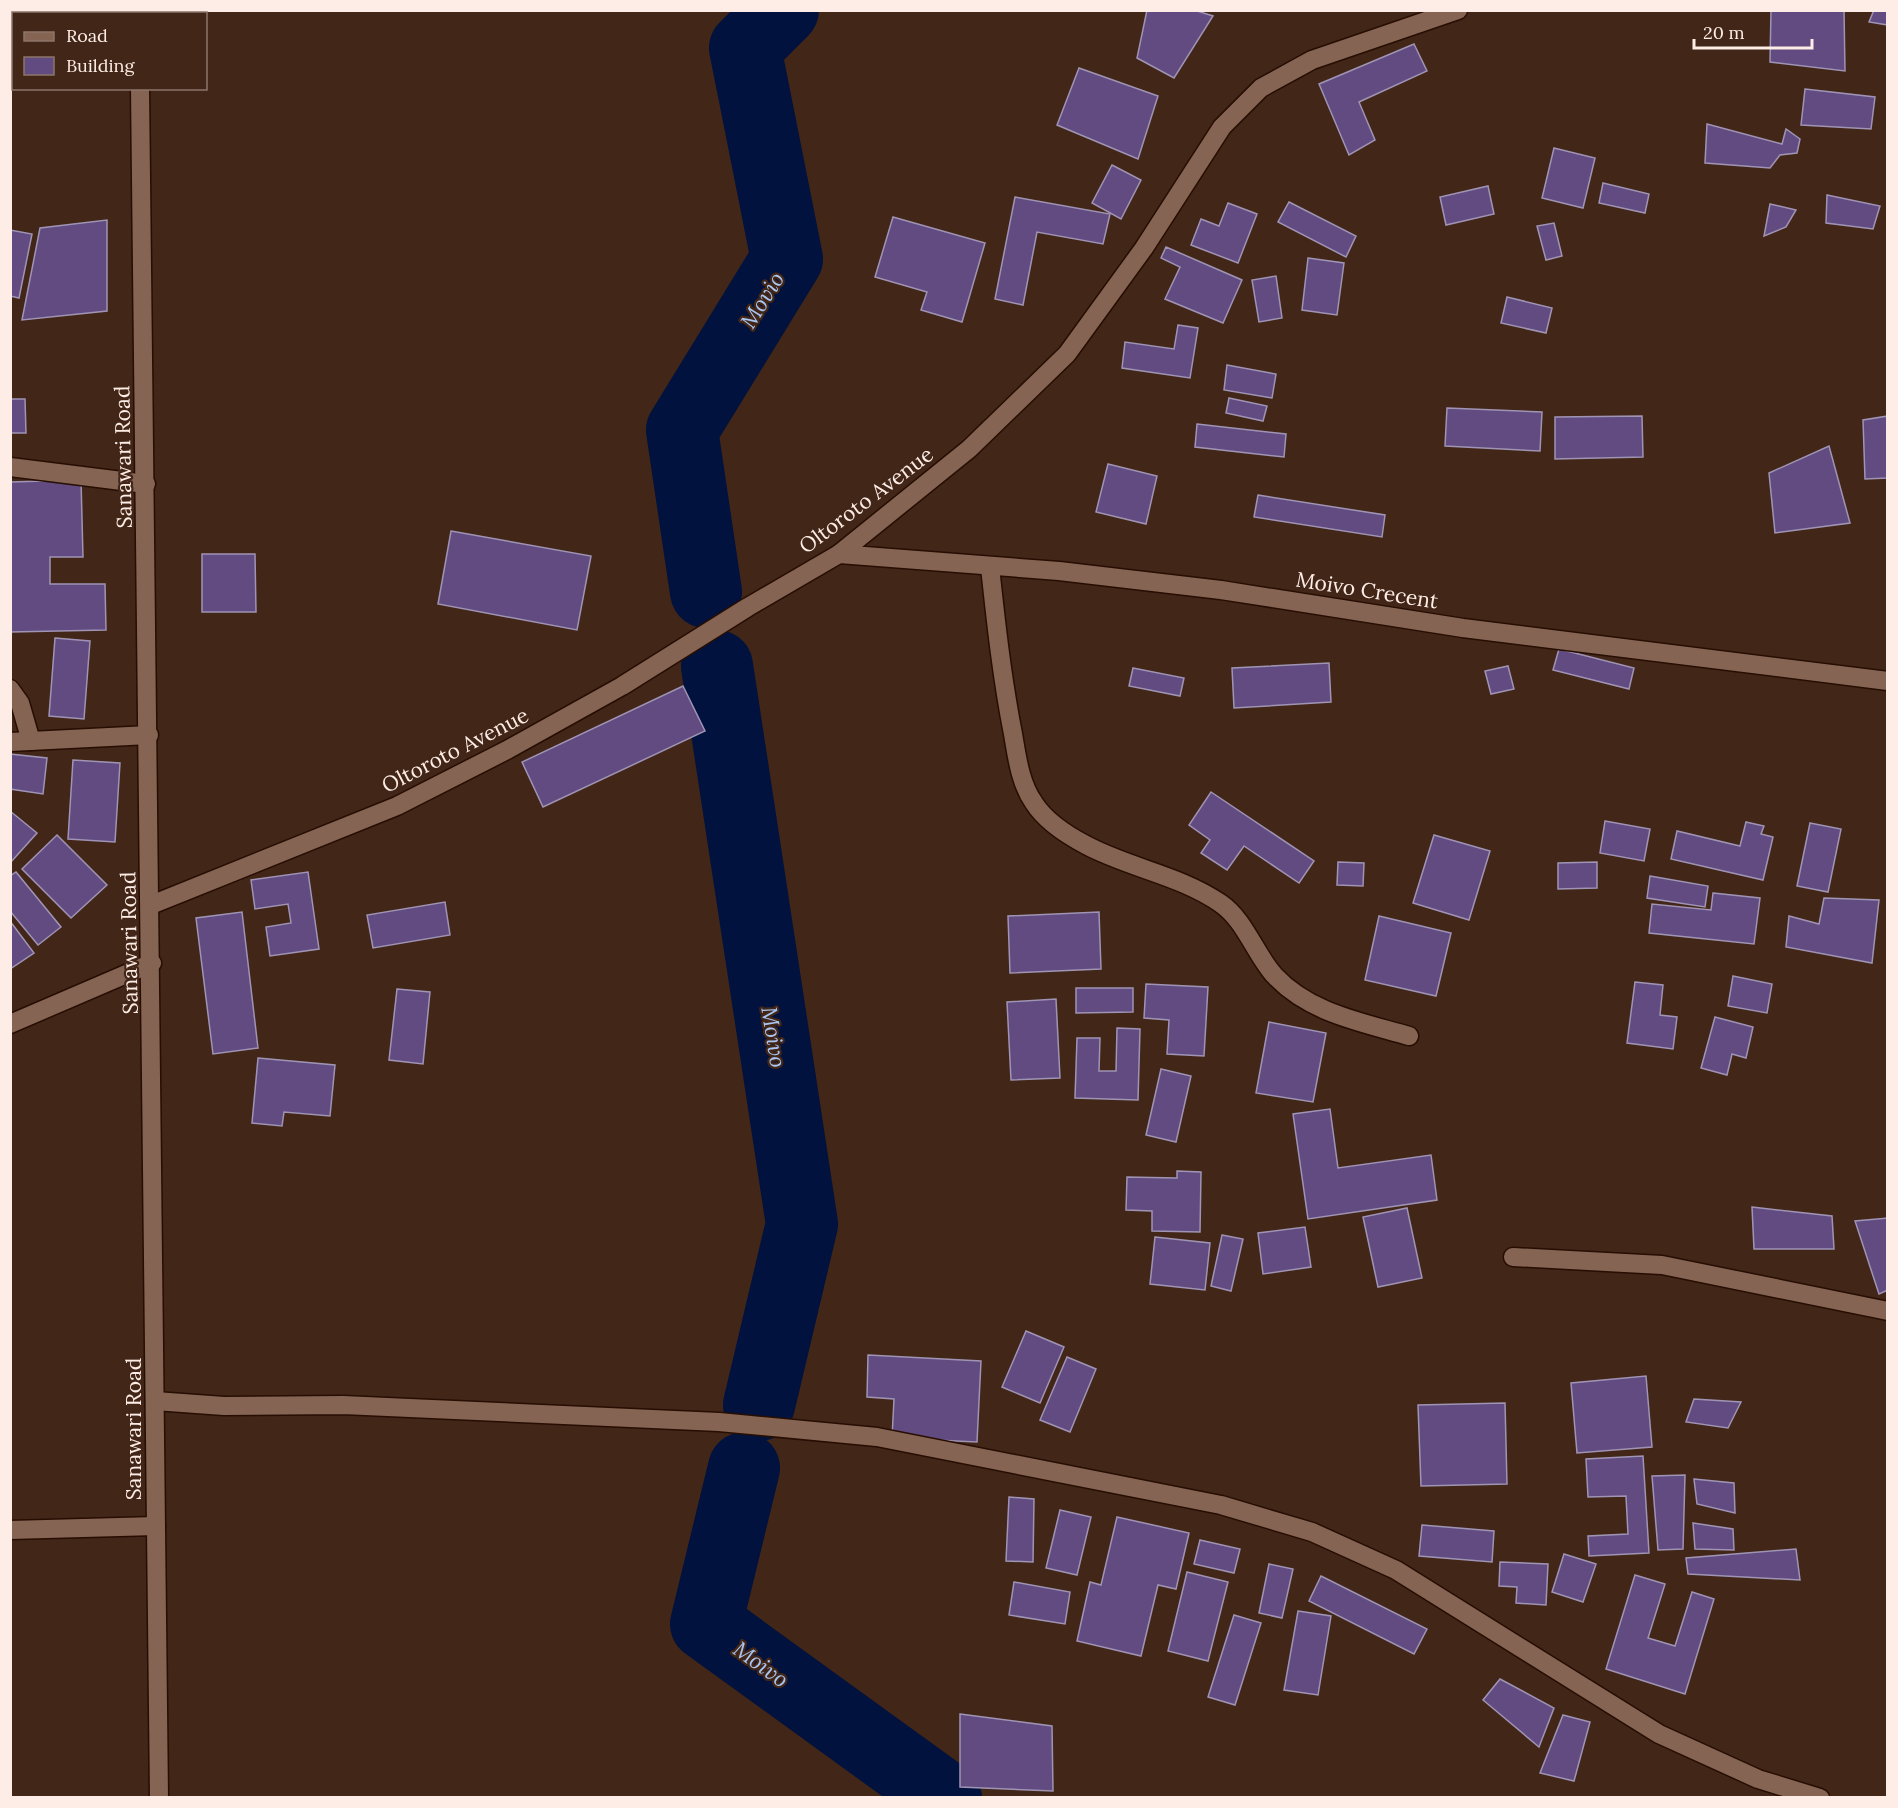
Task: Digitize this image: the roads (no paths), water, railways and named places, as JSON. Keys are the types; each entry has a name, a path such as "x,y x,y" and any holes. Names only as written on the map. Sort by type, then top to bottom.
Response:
{"street":[{"name":"Oltoroto Avenue","path":"151,905 398,806 507,750 622,686 838,554 969,449 1067,354 1144,248 1222,127 1261,88 1311,60 1458,10"},
{"name":"Sanawari Road","path":"140,90 152,963 159,1797"},
{"path":"10,466 146,484"},
{"name":"Moivo Crecent","path":"838,554 1059,572 1221,590 1463,628 1887,681"},
{"path":"990,567 1001,673 1020,773 1033,802 1051,823 1087,846 1192,886 1222,904 1238,919 1274,974 1295,994 1322,1010 1408,1036"},
{"path":"10,689 20,703 32,741"},
{"path":"10,742 149,735"},
{"path":"10,1024 152,963"},
{"path":"1513,1257 1662,1265 1887,1311"},
{"path":"155,1401 224,1406 344,1405 730,1423 877,1437 1221,1505 1312,1532 1396,1570 1659,1734 1758,1779 1820,1797"},
{"path":"10,1530 156,1526"}],"waterway":[{"name":"Movio","path":"706,592 682,430 787,259 745,48 783,10"},
{"name":"Moivo","path":"717,666 802,1224 759,1405"},
{"name":"Moivo","path":"744,1468 706,1624 946,1798"}]}
